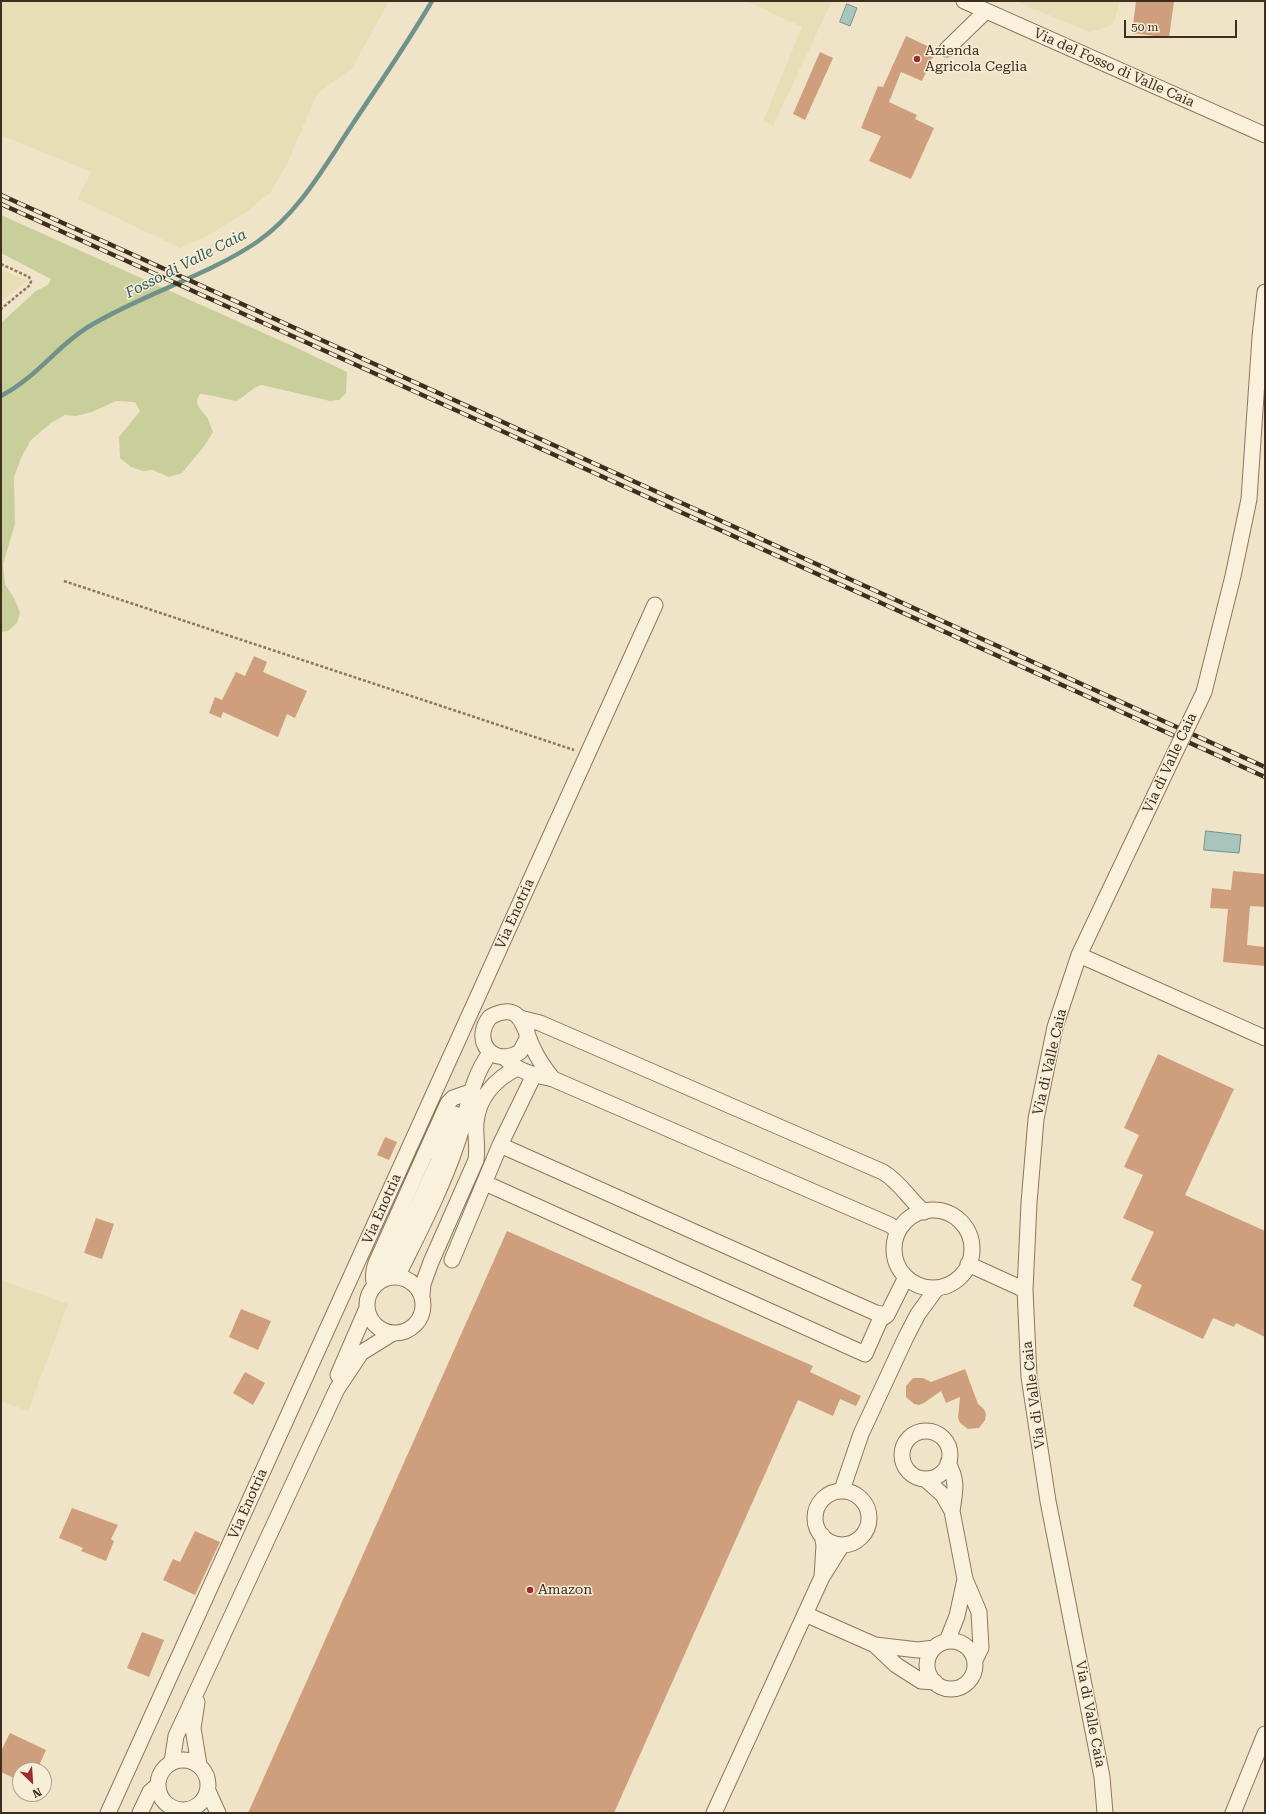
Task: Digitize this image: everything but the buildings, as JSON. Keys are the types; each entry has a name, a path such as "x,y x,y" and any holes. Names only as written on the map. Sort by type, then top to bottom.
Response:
{"street":[{"name":"Via del Fosso di Valle Caia","path":"964,1 1265,135"},
{"path":"947,49 986,11"},
{"name":"Via di Valle Caia","path":"1105,1813 1102,1777 1048,1501 1029,1377 1025,1290 1029,1203 1036,1119 1055,1026 1080,955 1204,692 1233,576 1249,500 1260,337 1265,292"},
{"name":"Via Enotria","path":"108,1813 655,605"},
{"path":"1080,955 1265,1038"},
{"path":"553,1079 539,1061 524,1024 505,1012 490,1017 482,1031 482,1039 485,1046 490,1053 505,1058 517,1068 534,1075 553,1079 890,1226 898,1231"},
{"path":"524,1024 540,1023 882,1172 893,1178 911,1200 924,1212"},
{"path":"505,1058 520,1052 527,1039 524,1024"},
{"path":"337,1389 338,1374 367,1308 370,1292 385,1280 456,1147 470,1092 483,1062 490,1053"},
{"path":"172,1762 176,1736 202,1684 337,1389 362,1352 393,1334 401,1333 415,1325 423,1311 423,1284 431,1262 476,1160 478,1144 476,1121 479,1110 488,1091 494,1083 517,1068"},
{"path":"452,1260 500,1145 534,1075"},
{"path":"422,1295 412,1282 385,1280 373,1272 448,1103 453,1098 470,1092"},
{"path":"500,1145 876,1313 887,1315"},
{"path":"485,1182 865,1354 880,1320 887,1315 906,1277"},
{"path":"937,1211 946,1213 962,1223 970,1240 972,1249 968,1264 962,1275 955,1281 937,1288 919,1286 906,1277 898,1267 895,1259 895,1240 898,1231 911,1217 924,1212 937,1211"},
{"path":"968,1264 1025,1290"},
{"path":"842,1490 861,1434 906,1337 918,1314 937,1288"},
{"path":"367,1308 373,1322 386,1332 393,1334"},
{"path":"874,1645 896,1666 921,1681 935,1682 948,1688 963,1686 973,1675 975,1660 980,1648 979,1612 965,1580 952,1511 943,1495 925,1479 911,1474 903,1462 903,1448 912,1436 926,1431 940,1436 948,1448 948,1463 954,1474 956,1487 952,1511"},
{"path":"925,1479 939,1474 948,1463"},
{"path":"822,1535 828,1540 842,1545 857,1540 863,1535 869,1521 867,1506 863,1500 857,1495 842,1490 828,1495 818,1506 815,1522 822,1535 824,1545 822,1577"},
{"path":"714,1813 822,1577 842,1545"},
{"path":"935,1682 928,1669 930,1655 941,1645 957,1616 965,1580"},
{"path":"805,1614 874,1645 918,1650 941,1645 962,1643 968,1647 975,1660"},
{"path":"202,1684 195,1712 193,1728 199,1765 207,1777 208,1791 218,1813"},
{"path":"1233,1813 1265,1734"},
{"path":"199,1765 186,1759 172,1762 161,1772 158,1785 159,1793 167,1804 180,1810 189,1811 200,1803 208,1791"},
{"path":"140,1813 150,1792 158,1785"}],"path":[{"path":"1,264 29,277 31,281 30,285 1,309"},
{"path":"64,581 588,754"}],"shaded area":[{"path":"1,1 389,1 352,68 317,94 288,162 271,192 246,212 207,236 180,248 78,199 91,172 1,135"},
{"path":"746,1 832,1 773,126 763,121 802,27"},
{"path":"1015,1 1120,1 1113,25 1090,32"},
{"path":"1,269 27,281 1,302"},
{"path":"1,1280 68,1304 28,1411 1,1401"}],"green space":[{"path":"1,215 347,372 346,393 339,400 330,401 262,385 256,387 237,401 200,394 197,402 199,408 208,419 213,432 205,445 182,473 169,477 153,470 143,471 131,467 120,458 119,437 140,411 135,402 116,401 92,412 76,416 65,415 51,423 31,440 21,458 14,477 15,524 3,564 5,584 15,600 20,612 17,623 8,631 1,632 1,323 36,291 48,285 51,279 1,253"}],"water":[{"path":"847,4 857,8 850,26 840,22"},
{"path":"1206,831 1241,835 1239,853 1204,850"}],"waterway":[{"name":"Fosso di Valle Caia","path":"1,396 25,380 88,327 109,315 195,276 237,254 257,242 272,230 286,217 321,173 432,1"}],"railway":[{"path":"1,195 1265,767"},
{"path":"1,204 1265,777"}],"place":[{"name":"Azienda Agricola Ceglia","path":"917,59"},
{"name":"Amazon","path":"530,1590"}]}
